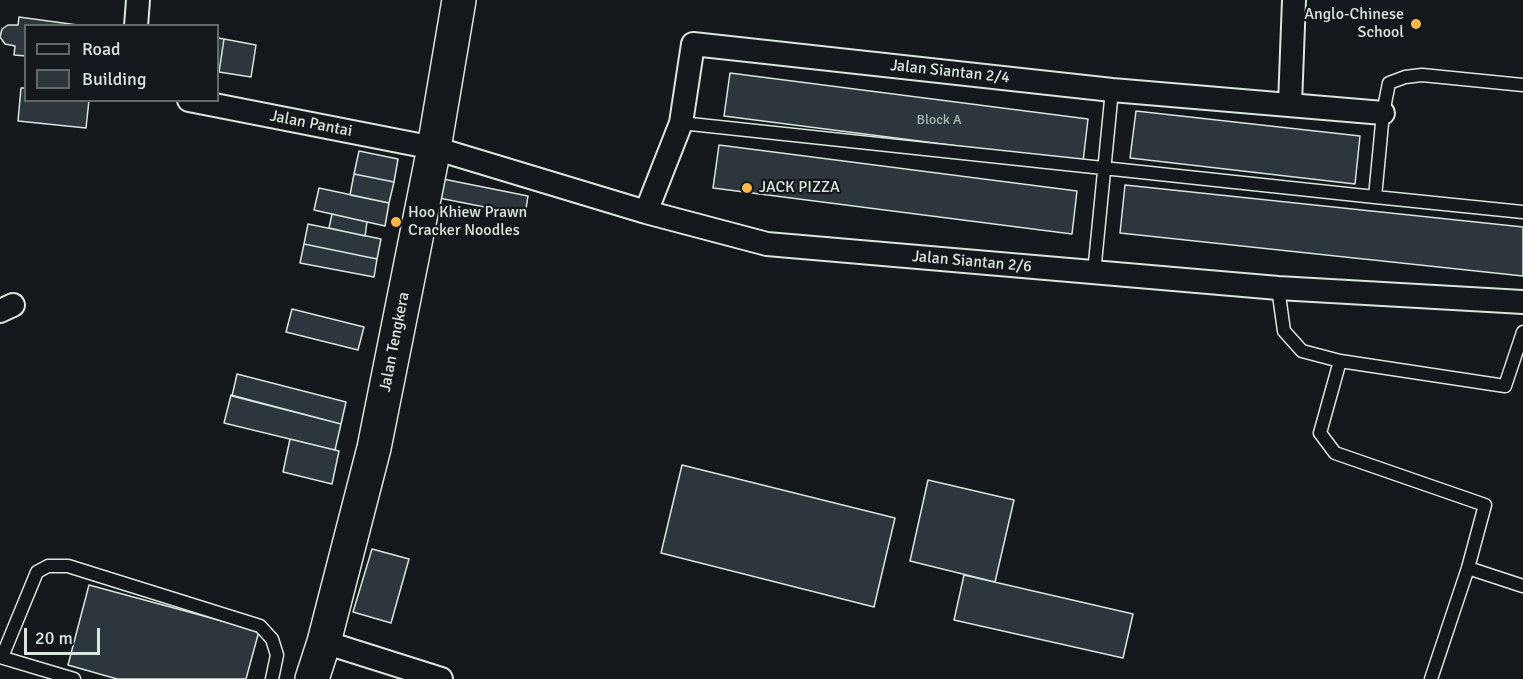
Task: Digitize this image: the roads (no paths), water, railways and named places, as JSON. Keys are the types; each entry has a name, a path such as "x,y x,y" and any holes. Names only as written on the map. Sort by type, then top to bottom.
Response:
{"main road":[{"name":"Jalan Tengkera","path":"312,679 324,642 374,448 434,148 459,0"}],"street":[{"path":"136,24 138,0"},
{"path":"1290,104 1294,0"},
{"name":"Jalan Siantan 2/4","path":"646,212 681,123 693,44 1112,90 1383,113"},
{"name":"Jalan Pantai","path":"199,102 434,148"},
{"name":"Jalan Siantan 2/6","path":"434,148 646,212 767,244 1278,288 1523,302"},
{"path":"324,642 441,679"}],"lane":[{"path":"1375,197 1383,113 1389,83 1405,77 1422,75 1523,85"},
{"path":"1094,273 1112,90"},
{"path":"681,123 1523,212"},
{"path":"1278,288 1284,332 1302,351 1340,361 1505,386 1523,332"},
{"path":"1340,361 1320,433 1335,453 1485,505 1468,568 1431,679"},
{"path":"74,679 1,657 37,572 48,566 68,566 260,626 272,639 277,655 272,679"},
{"path":"1468,568 1523,586"}],"place":[{"name":"Anglo-Chinese School","path":"1416,24"},
{"name":"JACK PIZZA","path":"747,188"},
{"name":"Hoo Khiew Prawn Cracker Noodles","path":"396,222"}]}
